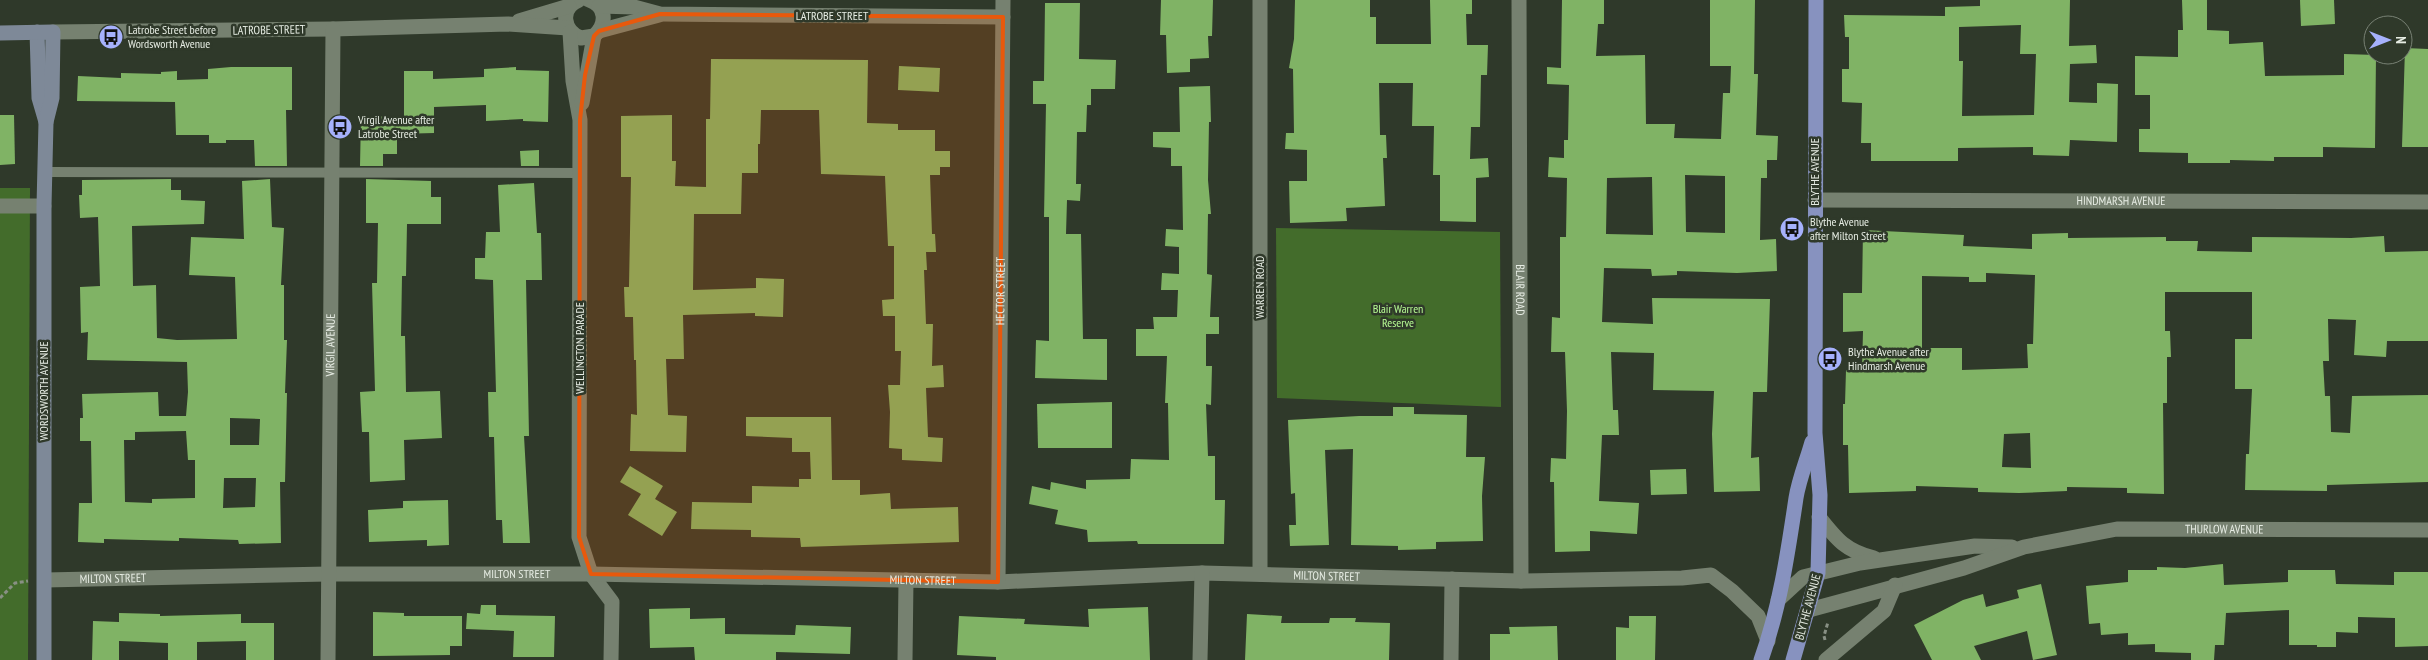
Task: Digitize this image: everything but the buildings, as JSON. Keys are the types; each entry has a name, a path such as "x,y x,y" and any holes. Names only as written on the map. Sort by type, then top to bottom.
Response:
{"main road":[{"name":"BLYTHE AVENUE","path":"1793,660 1809,610 1818,573 1820,495 1815,433 1816,0"},
{"name":"BLYTHE AVENUE","path":"1761,660 1768,641 1778,600 1794,518 1796,496 1815,433"}],"street":[{"name":"HECTOR STREET","path":"998,582 1003,0"},
{"name":"WARREN ROAD","path":"1260,0 1260,574"},
{"name":"BLAIR ROAD","path":"1519,0 1521,581"},
{"name":"LATROBE STREET","path":"508,24 584,2 634,7 660,14 1003,17"},
{"path":"584,2 604,18 597,33 581,38 569,30 565,19 584,2"},
{"name":"LATROBE STREET","path":"597,33 660,14"},
{"name":"LATROBE STREET","path":"0,33 333,29 508,24 569,30"},
{"name":"VIRGIL AVENUE","path":"328,660 333,29"},
{"name":"WELLINGTON PARADE","path":"569,30 573,81 580,120"},
{"name":"WORDSWORTH AVENUE","path":"37,32 39,98 46,122"},
{"name":"WORDSWORTH AVENUE","path":"44,660 44,206 46,122 52,98 53,32"},
{"name":"WELLINGTON PARADE","path":"597,33 585,76 580,120 579,537 591,574 612,602 611,660"},
{"name":"HINDMARSH AVENUE","path":"1815,200 2428,202"},
{"path":"0,206 44,206"},
{"name":"THURLOW AVENUE","path":"1819,517 1844,546 1855,553 1881,560"},
{"name":"THURLOW AVENUE","path":"1809,610 1964,568 2024,547 2117,529 2428,530"},
{"name":"THURLOW AVENUE","path":"1778,600 1803,577 1818,573 1881,560 1975,546 2024,547"},
{"name":"MILTON STREET","path":"44,580 328,574 591,574 998,582 1202,573 1521,581 1682,578 1711,575 1732,591 1758,616 1768,641"},
{"path":"1200,660 1202,573"},
{"path":"1451,660 1452,579"},
{"path":"905,660 906,580"},
{"path":"1826,660 1884,611 1894,586"}],"lane":[{"path":"45,172 580,173"}],"path":[{"path":"0,598 15,583 44,580"},
{"path":"1827,644 1824,636 1830,616"}],"highlighted area":[{"path":"660,14 1003,17 998,582 591,574 579,537 580,120 585,75 594,36 599,31"}],"green space":[{"path":"0,188 30,188 28,660 0,660"},
{"name":"Blair Warren Reserve","path":"1276,228 1500,232 1501,407 1277,398"}],"place":[{"name":"Latrobe Street before Wordsworth Avenue","path":"111,37"},
{"name":"Virgil Avenue after Latrobe Street","path":"340,127"},
{"name":"Blythe Avenue after Milton Street","path":"1792,229"},
{"name":"Blythe Avenue after Hindmarsh Avenue","path":"1830,359"}]}
